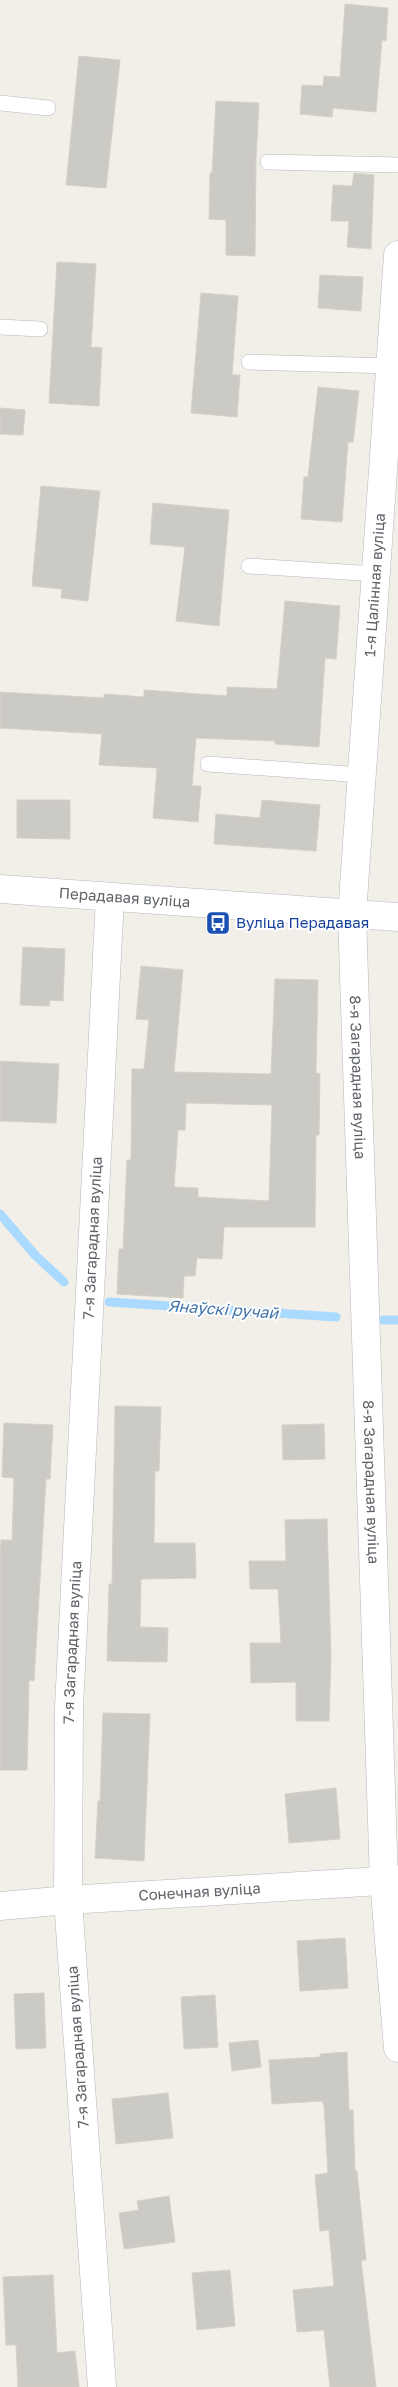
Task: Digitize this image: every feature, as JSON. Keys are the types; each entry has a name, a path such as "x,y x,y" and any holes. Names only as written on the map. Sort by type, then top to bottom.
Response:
{"street":[{"name":"1-я Цалінная вуліца","path":"352,915 398,255"},
{"name":"Перадавая вуліца","path":"0,889 398,917"},
{"name":"7-я Загарадная вуліца","path":"102,2387 68,1900 69,1707 110,897"},
{"name":"8-я Загарадная вуліца","path":"352,915 398,2048"},
{"name":"Сонечная вуліца","path":"0,1906 68,1900 391,1881"}],"lane":[{"path":"0,103 48,108"},
{"path":"268,162 398,165"},
{"path":"0,327 40,329"},
{"path":"248,362 390,366"},
{"path":"249,566 376,574"},
{"path":"208,764 362,775"}],"building":[{"path":"345,4 388,8 386,41 382,40 376,112 333,108 332,117 300,114 302,85 323,86 324,76 340,77"},
{"path":"79,56 120,60 106,188 66,185"},
{"path":"216,101 259,103 256,157 255,256 226,255 226,220 209,219 210,173 212,173"},
{"path":"354,173 374,175 371,249 347,247 349,221 331,221 333,185 352,186"},
{"path":"57,262 96,264 91,347 102,348 99,406 49,403"},
{"path":"320,275 363,277 361,311 318,308"},
{"path":"201,293 238,296 232,375 240,375 237,417 191,413"},
{"path":"318,387 359,391 353,442 348,442 342,522 301,519 304,477 308,477"},
{"path":"0,408 25,410 23,435 0,434"},
{"path":"41,486 100,491 88,601 61,598 62,589 32,586"},
{"path":"153,503 229,510 219,626 176,621 185,547 150,544"},
{"path":"285,601 340,606 336,659 325,658 319,747 275,744 275,741 196,738 192,786 201,786 198,822 153,818 157,768 99,765 102,734 0,728 0,692 104,698 104,694 144,697 144,690 227,696 227,687 277,689"},
{"path":"17,800 70,800 70,839 17,838"},
{"path":"262,800 320,805 316,851 214,844 216,814 260,818"},
{"path":"23,947 65,949 63,1001 50,1000 49,1006 20,1005"},
{"path":"141,966 183,970 174,1072 271,1074 275,979 318,980 316,1073 320,1074 319,1135 316,1135 315,1227 224,1227 222,1259 197,1258 195,1276 184,1276 183,1298 117,1294 119,1249 123,1249 127,1160 131,1160 132,1069 144,1069 149,1020 136,1019","holes":["186,1103 272,1105 269,1201 198,1197 198,1188 174,1187 178,1130 185,1130"]},
{"path":"0,1061 59,1064 56,1123 0,1121"},
{"path":"115,1406 161,1407 159,1471 155,1471 154,1543 195,1543 196,1578 141,1579 140,1627 168,1628 167,1662 107,1661 109,1584 112,1584"},
{"path":"4,1423 53,1425 50,1479 46,1479 34,1681 29,1680 27,1770 0,1770 0,1556 1,1540 12,1540 14,1478 2,1477"},
{"path":"324,1424 325,1459 283,1460 282,1425"},
{"path":"327,1519 331,1655 329,1721 296,1721 296,1682 251,1683 250,1643 281,1643 278,1589 250,1589 249,1561 286,1561 285,1520"},
{"path":"103,1713 150,1714 144,1861 95,1858 98,1801 100,1801"},
{"path":"336,1788 340,1839 289,1843 285,1794"},
{"path":"345,1938 348,1988 300,1991 297,1941"},
{"path":"44,1993 46,2048 16,2049 14,1994"},
{"path":"215,1995 218,2047 184,2049 181,1997"},
{"path":"258,2040 261,2067 232,2071 229,2043"},
{"path":"347,2052 349,2110 353,2110 355,2171 357,2171 366,2260 361,2260 376,2387 330,2387 324,2330 297,2332 293,2290 334,2286 329,2230 320,2231 315,2175 328,2173 324,2105 322,2101 272,2104 269,2060 320,2057 320,2054"},
{"path":"168,2093 173,2138 116,2144 112,2099"},
{"path":"169,2196 175,2242 124,2249 119,2213 139,2210 137,2201"},
{"path":"230,2270 235,2326 197,2330 192,2273"},
{"path":"53,2275 57,2353 75,2351 79,2387 18,2387 16,2345 6,2345 3,2277"}],"waterway":[{"name":"Янаўскі ручай","path":"0,1214 35,1255 64,1282"},
{"name":"Янаўскі ручай","path":"109,1302 336,1317"},
{"name":"Янаўскі ручай","path":"383,1320 398,1320"}],"place":[{"name":"Вуліца Перадавая","path":"218,923"}]}
